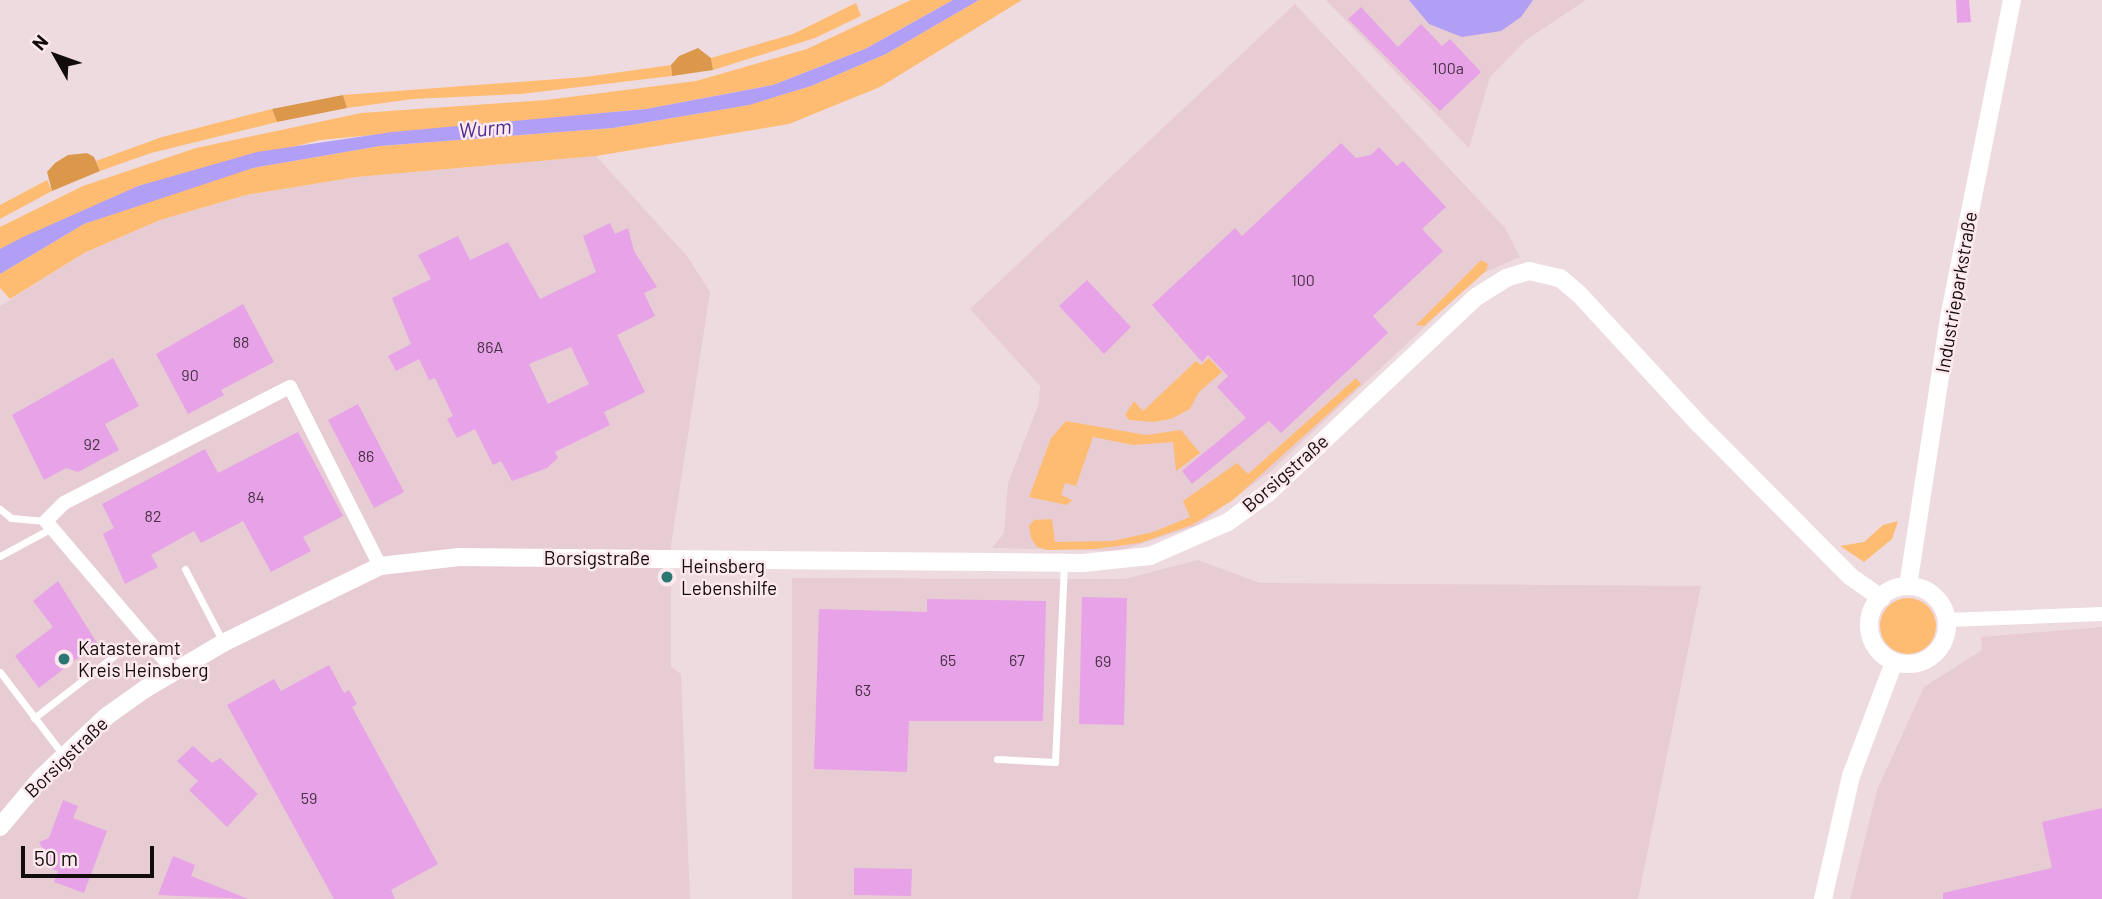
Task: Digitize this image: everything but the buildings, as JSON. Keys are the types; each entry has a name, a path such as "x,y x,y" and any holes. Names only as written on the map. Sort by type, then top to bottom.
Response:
{"street":[{"name":"Industrieparkstraße","path":"1908,586 1949,318 2012,0"},
{"name":"Borsigstraße","path":"0,827 64,757 107,716 174,671 223,643 380,566 459,557 1064,563 1150,556 1228,522 1269,492 1476,297 1506,278 1538,271 1560,278 1579,293 1700,425 1851,577 1881,598"},
{"path":"174,671 48,525 64,503 290,387 380,566"},
{"path":"1908,586 1938,600 1947,620 1947,634 1932,656 1907,665 1894,662 1883,655 1870,634 1869,621 1881,598 1908,586"},
{"path":"1947,620 2102,614"},
{"path":"1823,899 1851,776 1894,662"}],"lane":[{"path":"2,512 12,518 48,525"},
{"path":"0,556 48,525"},
{"path":"997,759 1055,762 1064,563"},
{"path":"185,569 223,643"},
{"path":"34,718 114,656"},
{"path":"0,672 64,757"}],"shaded area":[{"path":"911,0 953,0 865,49 773,85 646,109 320,140 138,186 0,249 0,227 83,186 196,148 361,113 546,100 696,81 807,49"},
{"path":"979,0 1022,0 880,87 789,124 596,156 356,177 246,195 160,220 84,253 10,299 0,288 0,274 84,224 192,185 253,168 380,146 613,128 748,105 811,86 886,54"},
{"path":"1326,0 1586,0 1526,40 1490,77 1469,148"},
{"path":"856,3 861,16 815,38 713,70 711,58 793,34"},
{"path":"1295,4 1505,228 1520,257 1481,274 1271,471 1198,525 1119,551 992,548 1004,533 1008,483 1039,403 1040,386 970,309"},
{"path":"698,48 711,58 713,70 672,76 671,65 679,56"},
{"path":"671,65 672,76 521,94 413,99 347,108 343,95 585,77"},
{"path":"343,95 347,108 277,122 272,109"},
{"path":"272,109 277,122 151,153 100,171 96,161 162,137"},
{"path":"87,153 94,157 100,171 52,191 47,172 55,163 68,155"},
{"path":"596,156 687,256 710,292 671,545 671,667 681,674 690,899 0,899 0,306 84,253 160,220 246,195 356,177"},
{"path":"47,180 52,191 0,219 0,205"},
{"path":"1481,260 1488,264 1486,271 1424,326 1416,325"},
{"path":"1209,358 1222,372 1199,392 1190,409 1171,419 1153,422 1129,420 1125,415 1134,401 1143,411 1196,361 1201,365"},
{"path":"1356,378 1361,384 1233,500 1192,525 1140,543 1095,549 1047,550 1037,547 1031,538 1029,526 1034,520 1052,519 1055,542 1113,541 1153,532 1190,517 1183,501 1237,463 1248,474"},
{"path":"1066,421 1146,435 1181,430 1200,453 1176,471 1173,442 1133,445 1093,437 1076,486 1065,483 1061,495 1072,500 1067,505 1029,497 1051,438"},
{"path":"1898,521 1892,539 1864,562 1840,546 1864,542 1883,525"},
{"path":"1198,560 1260,583 1701,586 1638,899 792,899 792,578 1125,579"},
{"path":"1902,598 1914,598 1924,602 1932,610 1936,626 1932,642 1924,650 1914,654 1902,654 1892,650 1884,642 1880,632 1880,620 1884,610 1892,602"},
{"path":"2102,627 2102,899 1850,899 1877,790 1924,687 1982,650 1981,637"}],"water":[{"name":"Wurm","path":"953,0 979,0 886,54 811,86 749,105 613,128 380,146 253,168 84,224 0,274 0,249 138,186 257,152 392,132 646,109 773,85 865,49"},
{"path":"1409,0 1533,0 1521,17 1501,31 1462,37 1429,24"}],"place":[{"name":"Heinsberg Lebenshilfe","path":"667,577"},
{"name":"Katasteramt Kreis Heinsberg","path":"64,659"}]}
